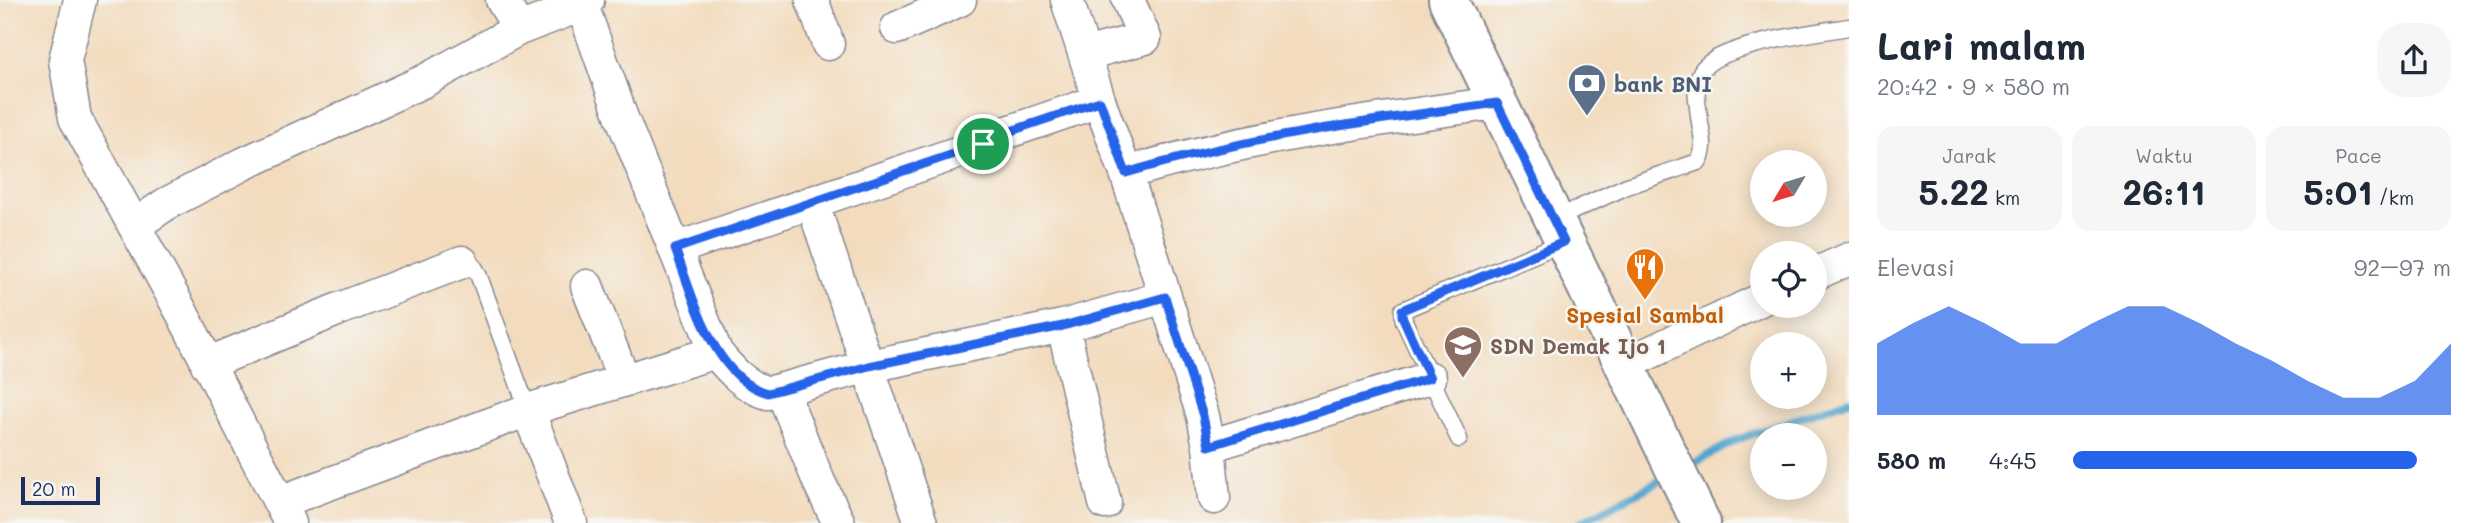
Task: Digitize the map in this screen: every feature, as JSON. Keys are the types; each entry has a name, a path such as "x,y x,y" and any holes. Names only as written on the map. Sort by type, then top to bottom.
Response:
{"main road":[{"path":"1448,0 1701,523"}],"street":[{"path":"80,0 65,60 75,118 285,513 528,410 716,352"},
{"path":"502,0 519,29"},
{"path":"812,0 828,44"},
{"path":"897,28 960,0"},
{"path":"1067,0 1126,173 1203,416 1214,498"},
{"path":"1085,54 1145,38 1128,0"},
{"path":"134,226 166,204 232,170 424,81 519,29 585,2 622,118 716,352 728,367 754,389 768,393 782,391 869,366 1063,326 1165,297"},
{"path":"675,249 983,144 993,137 1100,101"},
{"path":"1126,173 1167,161 1332,126 1497,103"},
{"path":"812,202 921,523"},
{"path":"1827,269 1849,259"},
{"path":"207,364 461,262"},
{"path":"587,286 624,380"},
{"path":"1630,378 1750,306"},
{"path":"1063,326 1105,503"},
{"path":"1209,446 1430,378"},
{"path":"782,391 819,482 839,523"},
{"path":"528,410 571,523"}],"lane":[{"path":"1459,439 1402,316 1402,310 1559,231 1618,190 1698,162 1703,152 1696,88 1701,70 1717,58 1762,42 1849,27"},
{"path":"461,262 474,267 478,274 528,410"}],"waterway":[{"path":"1685,468 1739,439 1849,400"},
{"path":"1580,523 1667,477"}],"place":[{"name":"bank BNI","path":"1587,117"},
{"name":"Spesial Sambal","path":"1645,301"},
{"name":"SDN Demak Ijo 1","path":"1463,379"}],"route":[{"path":"1100,101 1126,173 1167,161 1332,126 1497,103 1564,242 1402,310 1402,316 1430,378 1209,446 1203,416 1165,297 1063,326 869,366 768,393 754,389 728,367 716,352 675,249 983,144 993,137 1100,101"}]}
